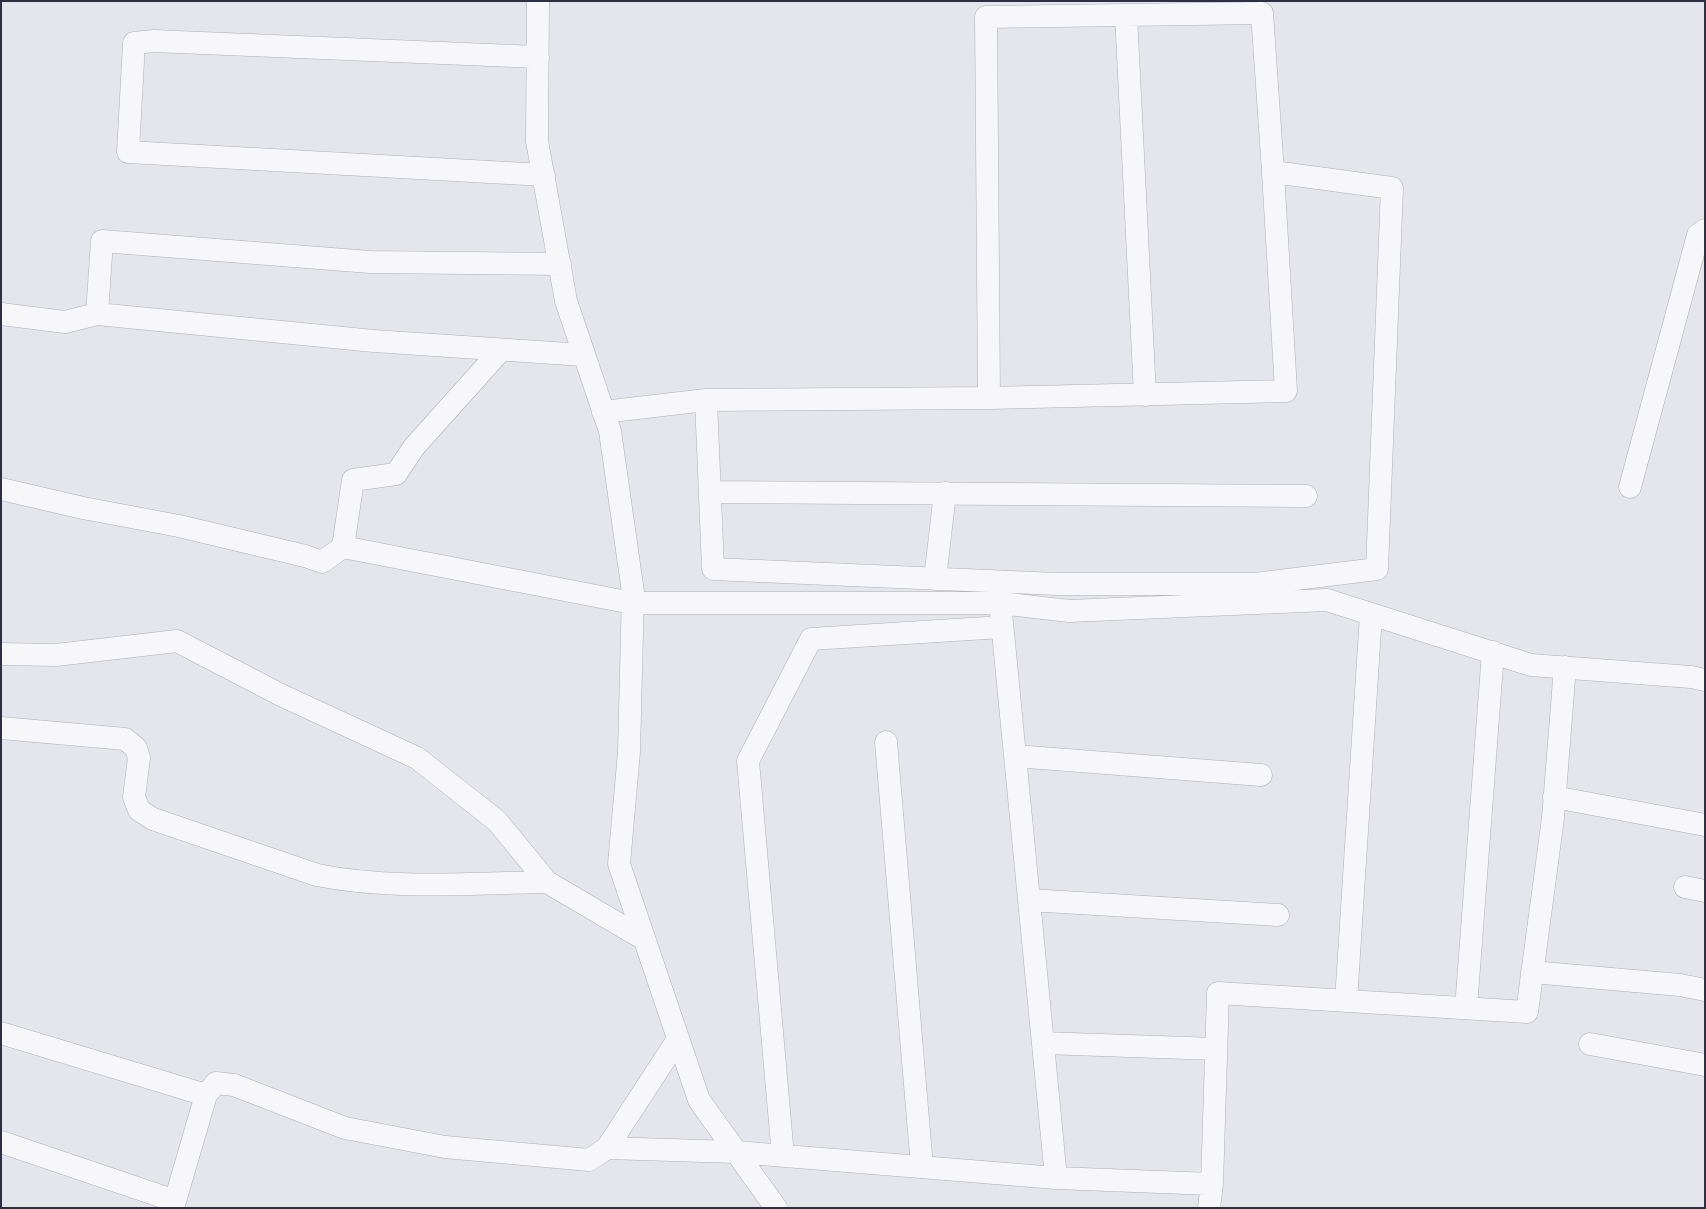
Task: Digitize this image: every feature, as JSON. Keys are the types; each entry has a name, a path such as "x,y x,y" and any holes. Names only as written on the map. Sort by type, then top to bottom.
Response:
{"street":[{"path":"538,1 537,141 566,300 610,431 633,592 629,752 619,864 699,1100 776,1208"},
{"path":"603,412 706,400 989,398 1286,391 1262,13 986,17 989,398"},
{"path":"1126,15 1145,394"},
{"path":"538,57 154,41 134,43 128,152 544,175"},
{"path":"706,400 713,569 1057,584 1255,584 1377,569 1392,188 1273,172"},
{"path":"1630,487 1698,235 1705,230"},
{"path":"97,314 102,241 370,262 560,264"},
{"path":"1,314 65,322 97,314 374,341 584,355"},
{"path":"1,489 83,508 179,526 305,556 322,562 343,547 353,480 396,474 414,446 501,350"},
{"path":"710,492 1306,496"},
{"path":"935,579 944,493"},
{"path":"343,547 632,603 1000,603 1069,611 1327,600 1531,665 1692,677 1705,680"},
{"path":"1000,603 1056,1178"},
{"path":"1346,1001 1371,614"},
{"path":"783,1156 748,761 811,640 1002,627"},
{"path":"1,654 56,655 177,641 281,695 417,758 497,821 547,882 644,939"},
{"path":"1466,1008 1493,652"},
{"path":"1209,1208 1212,1184 1218,993 1527,1012 1554,797 1565,668"},
{"path":"1,728 125,739 136,748 139,758 134,797 139,810 153,819 317,875 336,879 387,883 547,882"},
{"path":"886,742 922,1167"},
{"path":"1015,756 1261,775"},
{"path":"1554,797 1705,825"},
{"path":"1029,900 1278,914"},
{"path":"1532,972 1680,985 1705,990"},
{"path":"1,1033 206,1095"},
{"path":"1,1142 174,1205 206,1095 216,1083 234,1085 345,1128 445,1147 589,1160 608,1148 678,1039"},
{"path":"1043,1043 1216,1049"},
{"path":"1590,1044 1705,1064"},
{"path":"608,1148 736,1152 1056,1178 1212,1184"}]}
